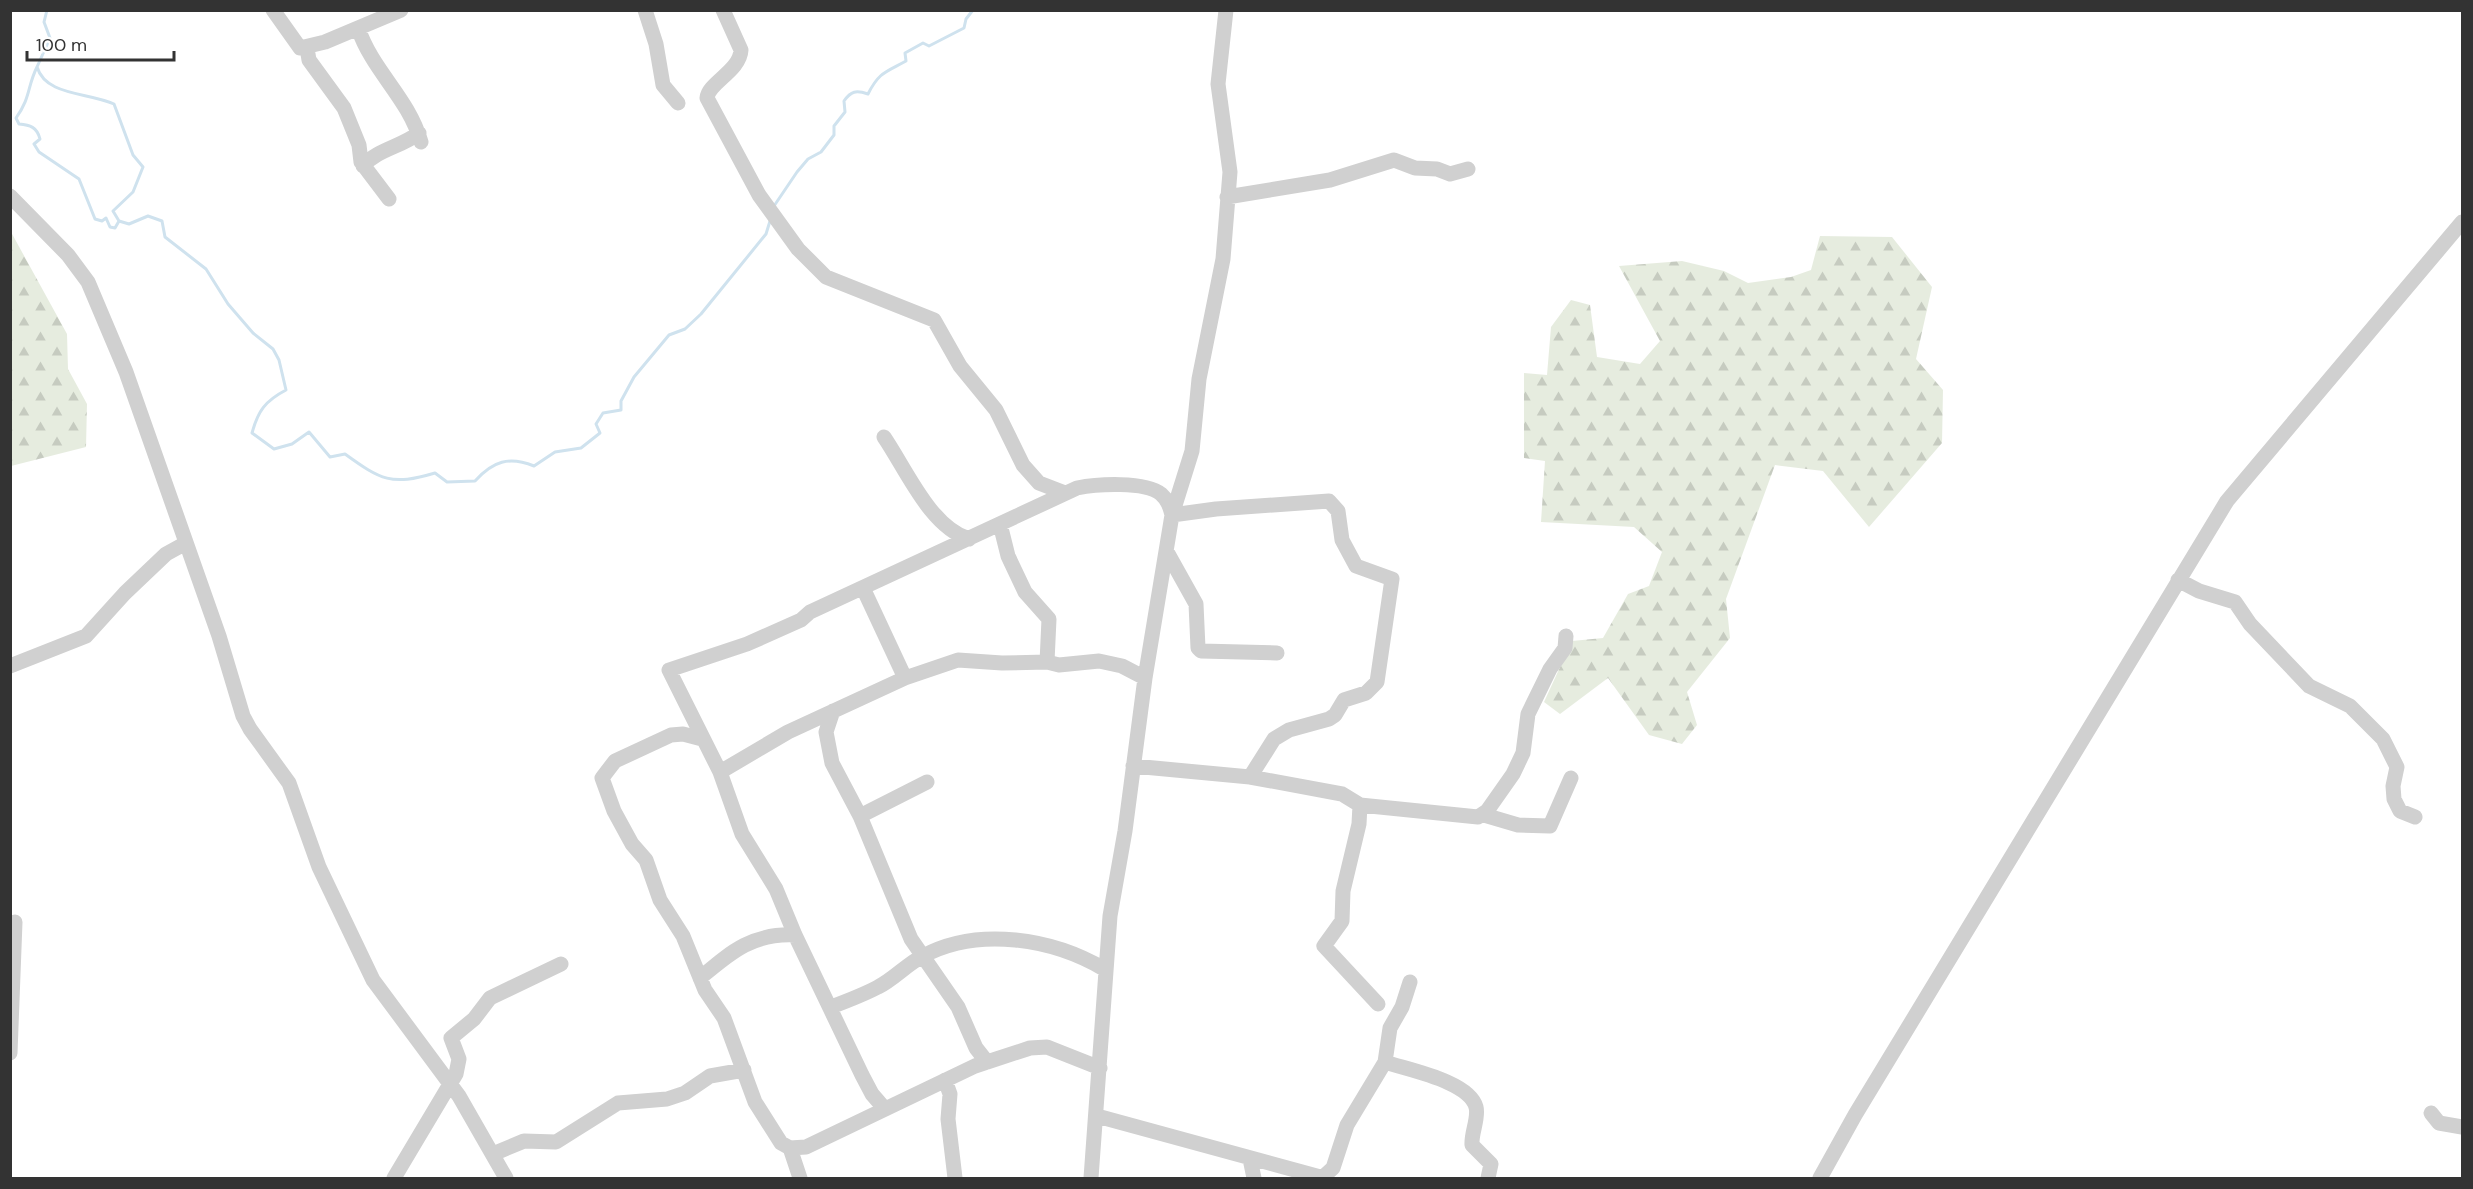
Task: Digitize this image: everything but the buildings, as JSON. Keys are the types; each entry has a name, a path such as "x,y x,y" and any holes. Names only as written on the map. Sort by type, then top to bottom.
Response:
{"street":[{"path":"273,10 296,45 307,48 400,10"},
{"path":"645,10 656,44 663,85 678,102"},
{"path":"723,10 741,50 741,56 724,79 706,94 759,195 798,249 826,277 934,320 960,366 996,410 1023,465 1039,483 1065,493"},
{"path":"1091,1179 1100,1068 1104,969 1145,678 1172,515 1192,451 1198,379 1223,259 1230,157 1218,84 1226,10"},
{"path":"358,28 366,50 409,109 420,137 393,149 379,152 363,166"},
{"path":"307,48 309,60 344,108 359,145 363,166 389,199"},
{"path":"1227,197 1330,180 1394,160 1415,168 1450,174 1468,170"},
{"path":"10,196 68,255 88,282 126,372 250,729 289,783 313,853 373,980 451,1084 494,1154 506,1179"},
{"path":"1820,1179 1856,1115 2227,501 2463,222"},
{"path":"884,437 926,505 950,530 969,539"},
{"path":"884,1108 867,1084 795,935 776,889 734,814 720,772 669,670 747,644 1065,493 1086,486 1145,487 1167,500 1172,515"},
{"path":"1172,515 1216,509 1329,501 1338,511 1342,540 1356,566 1392,579 1377,682 1373,689 1344,700 1335,715 1329,719 1282,733 1268,746 1250,777"},
{"path":"1000,524 1008,556 1025,592 1049,619 1047,662"},
{"path":"10,666 86,636 124,593 166,554 186,543"},
{"path":"1167,552 1196,604 1198,648 1201,651 1277,653"},
{"path":"2178,580 2199,591 2235,602 2250,624 2309,686 2350,706 2383,740 2397,767 2394,798 2400,811 2415,817"},
{"path":"863,588 905,678"},
{"path":"1484,815 1514,774 1521,758 1528,714 1550,669 1564,648 1566,636"},
{"path":"720,772 788,732 905,678 958,660 1002,663 1047,662 1059,665 1110,662 1145,678"},
{"path":"833,711 827,724 827,744 832,763 860,816 911,939 958,1007 976,1048 987,1062"},
{"path":"702,739 684,734 671,735 615,761 602,778 614,811 633,844 646,860 660,900 677,924 705,990 724,1018 755,1102 781,1143 790,1148 814,1143 884,1108 987,1062 1039,1047 1100,1068"},
{"path":"1133,766 1250,777 1342,794 1360,805 1471,817 1484,815 1518,825 1550,826 1571,778"},
{"path":"860,816 927,782"},
{"path":"1360,805 1359,824 1342,891 1342,921 1324,946 1378,1004"},
{"path":"10,1053 15,922"},
{"path":"700,978 742,946 773,934 795,935"},
{"path":"831,1008 877,988 923,956 979,940 1010,940 1063,949 1104,969"},
{"path":"394,1179 451,1084 459,1066 459,1059 451,1042 456,1032 474,1019 490,998 561,964"},
{"path":"1097,1116 1250,1160 1323,1178 1332,1168 1347,1125 1385,1062 1390,1028 1402,1007 1410,982"},
{"path":"1385,1062 1448,1082 1472,1099 1477,1108 1472,1145 1491,1164 1488,1179"},
{"path":"494,1154 524,1142 556,1142 618,1103 667,1099 685,1093 710,1076 744,1070"},
{"path":"945,1080 950,1094 948,1119 955,1179"},
{"path":"2432,1113 2439,1123 2463,1127"},
{"path":"790,1148 800,1179"},
{"path":"1250,1160 1254,1179"}],"green space":[{"path":"11,232 67,334 68,369 87,404 86,447 11,466"},
{"path":"1820,236 1892,237 1932,287 1916,359 1943,390 1942,443 1869,527 1823,471 1775,465 1726,599 1730,638 1687,692 1697,725 1682,744 1649,735 1608,678 1560,714 1544,702 1572,641 1603,638 1628,594 1649,586 1662,552 1634,527 1541,522 1545,461 1524,458 1524,373 1547,375 1551,327 1571,300 1590,305 1597,357 1640,364 1660,341 1619,266 1682,261 1724,271 1748,283 1791,277 1811,270"}],"waterway":[{"path":"47,10 44,22 50,38 37,67 42,76 58,88 114,104 133,155 143,167 133,192 113,211 119,221 129,224 148,216 162,221 165,237 206,269 228,304 253,333 273,349 279,360 286,390 263,407 252,433 274,449 292,444 309,432 330,457 345,454 378,475 397,480 435,473 447,482 475,481 488,469 502,462 517,461 534,466 555,452 581,448 600,433 596,424 603,413 621,410 621,401 634,377 669,335 685,329 701,314 766,234 770,221"},
{"path":"774,206 797,172 808,159 821,152 834,135 834,126 845,112 844,101 849,95 857,92 868,94 888,70 906,61 905,53 923,43 929,46 964,28 966,19 973,10"},
{"path":"37,67 27,98 16,118 19,124 35,129 40,139 34,144 39,152 79,179 95,219 102,221 106,218 110,227 115,228 119,221"}]}
